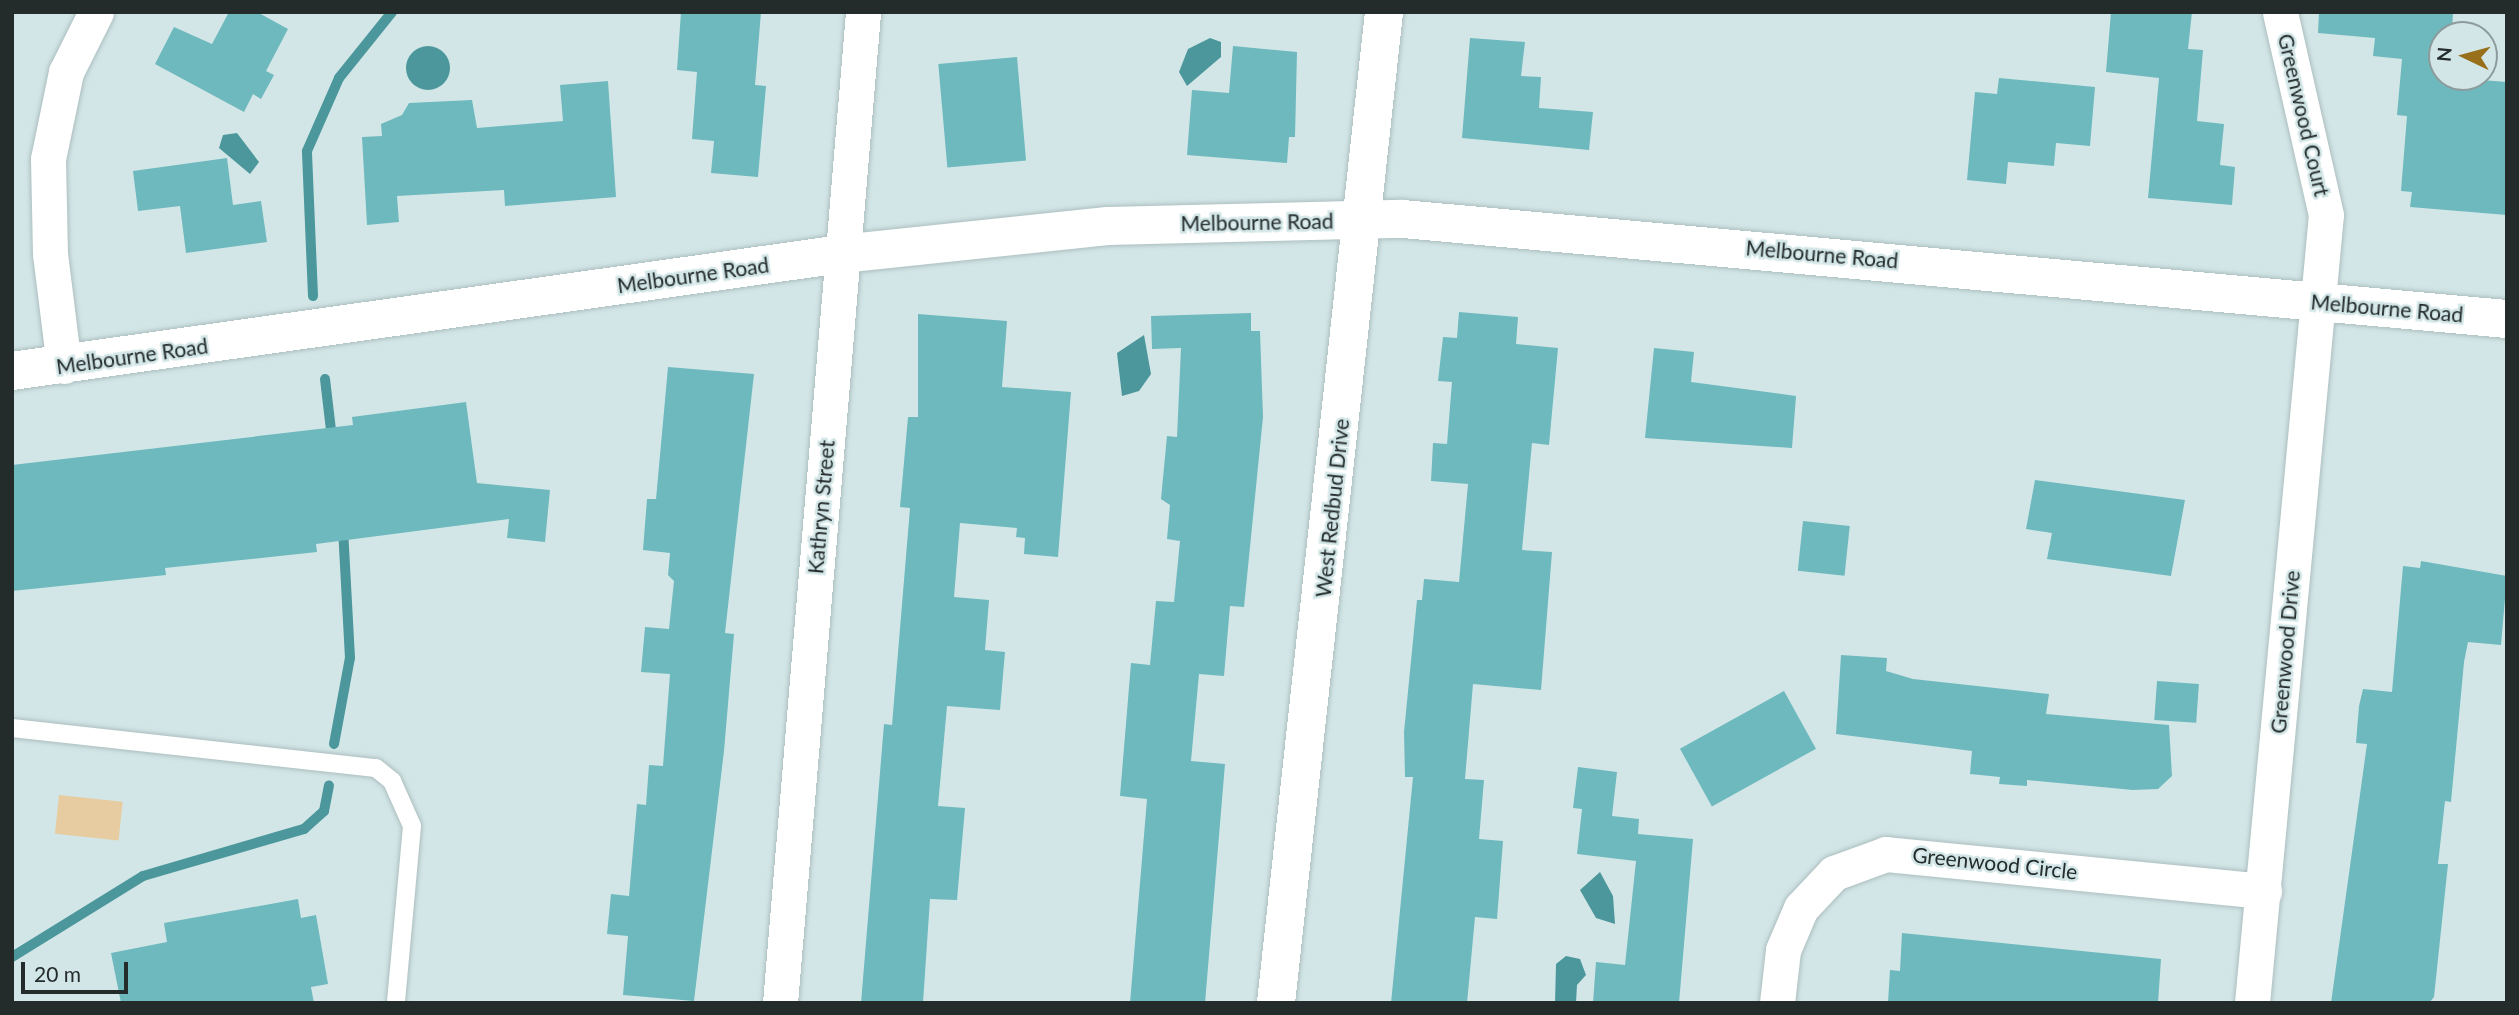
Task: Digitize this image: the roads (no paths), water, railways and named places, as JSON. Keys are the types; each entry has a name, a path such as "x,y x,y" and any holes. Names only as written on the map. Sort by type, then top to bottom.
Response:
{"street":[{"path":"64,366 50,254 48,159 66,72 96,12"},
{"name":"Kathryn Street","path":"780,1003 863,12"},
{"name":"West Redbud Drive","path":"1276,1003 1365,220 1384,12"},
{"name":"Greenwood Court","path":"2280,12 2326,215 2317,301"},
{"name":"Melbourne Road","path":"12,371 64,366 841,254 1108,226 1365,220 1562,229 2507,319"},
{"name":"Greenwood Drive","path":"2252,1003 2317,301"},
{"name":"Greenwood Circle","path":"1777,1003 1783,950 1801,908 1834,873 1885,854 2264,891"}],"lane":[{"path":"12,728 376,768 398,791 412,826 396,1003"}],"water":[{"path":"1210,38 1221,42 1221,57 1187,86 1179,72 1188,49"},
{"path":"428,46 443,53 450,68 443,83 428,90 413,83 406,68 413,53"},
{"path":"237,133 259,162 250,174 219,148 223,135"},
{"path":"1144,335 1151,374 1139,391 1122,396 1117,353"},
{"path":"1600,872 1613,896 1615,924 1596,918 1580,890"},
{"path":"1566,956 1580,959 1586,975 1577,985 1576,1003 1555,1003 1556,964"}],"waterway":[{"path":"313,296 307,151 339,78 392,12"},
{"path":"325,379 332,439"},
{"path":"334,744 350,658 343,528"},
{"path":"12,957 143,876 304,829 324,811 329,785"}]}
